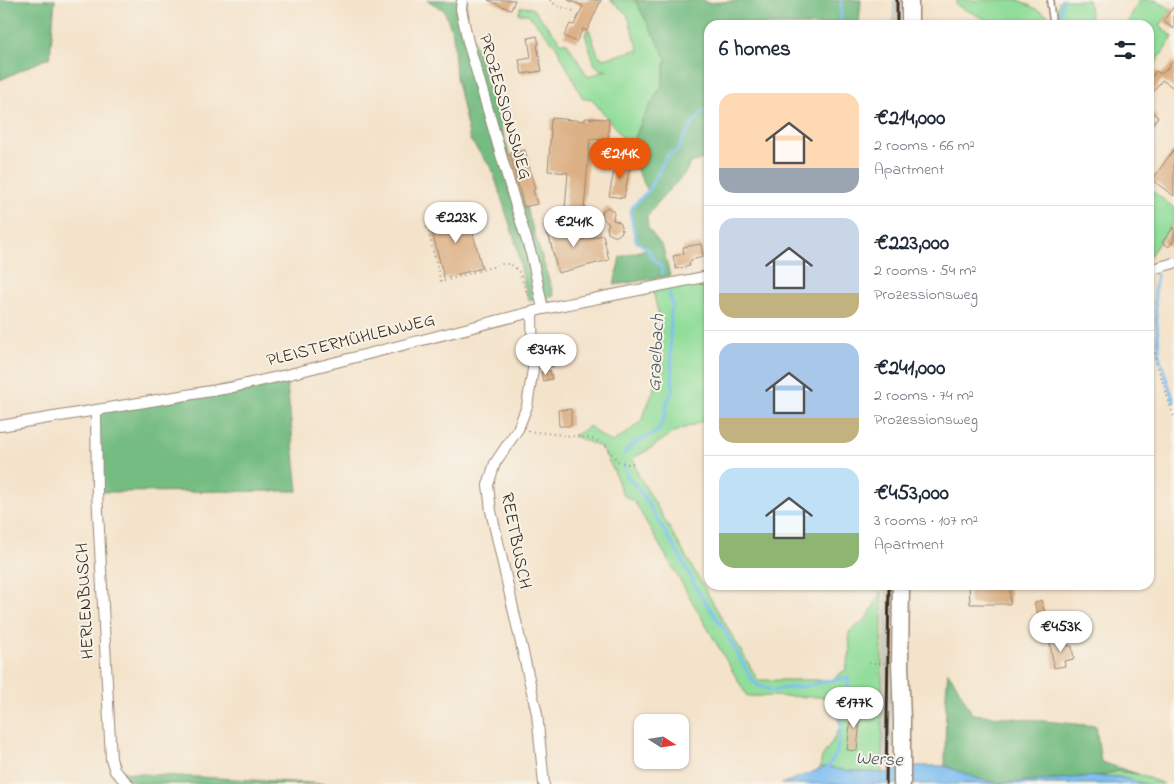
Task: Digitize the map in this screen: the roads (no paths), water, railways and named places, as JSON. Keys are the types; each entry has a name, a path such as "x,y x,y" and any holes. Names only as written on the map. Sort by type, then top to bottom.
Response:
{"main road":[{"path":"910,0 910,20"},
{"path":"901,590 902,784"}],"street":[{"name":"PROZESSIONSWEG","path":"462,0 461,10 468,42 528,241 542,305"},
{"path":"1154,269 1174,264"},
{"name":"PLEISTERMÜHLENWEG","path":"0,426 229,388 532,312 542,305 704,277"},
{"name":"REETBUSCH","path":"532,312 533,369 527,406 518,429 494,463 488,485 490,511 536,714 544,784"},
{"name":"HERLENBUSCH","path":"96,410 97,492 111,759 115,771 128,784"}],"lane":[{"path":"1051,0 1052,20"}],"water":[{"path":"828,766 839,770 882,773 891,772 904,766 945,766 978,779 999,783 1098,776 1119,777 1146,784 781,784"}],"waterway":[{"name":"Graelbach","path":"841,0 841,20"},
{"path":"1059,20 1063,0"},
{"name":"Graelbach","path":"663,274 661,266 652,258 648,249 636,241 630,212 633,206 648,191 668,154 676,152 682,140 704,111"},
{"path":"1159,262 1174,258"},
{"path":"1157,275 1155,302 1160,359 1174,402"},
{"name":"Graelbach","path":"624,454 630,446 658,431 673,389 670,337 673,305 669,293"},
{"name":"Graelbach","path":"624,467 628,477 641,492 681,558 700,595 721,624 749,675 757,685 774,691 848,678 848,691 843,708 837,752 827,771"}],"railway":[{"path":"897,0 897,20"},
{"path":"886,784 889,590"}],"water label":[{"name":"Werse","path":"879,760"}]}
